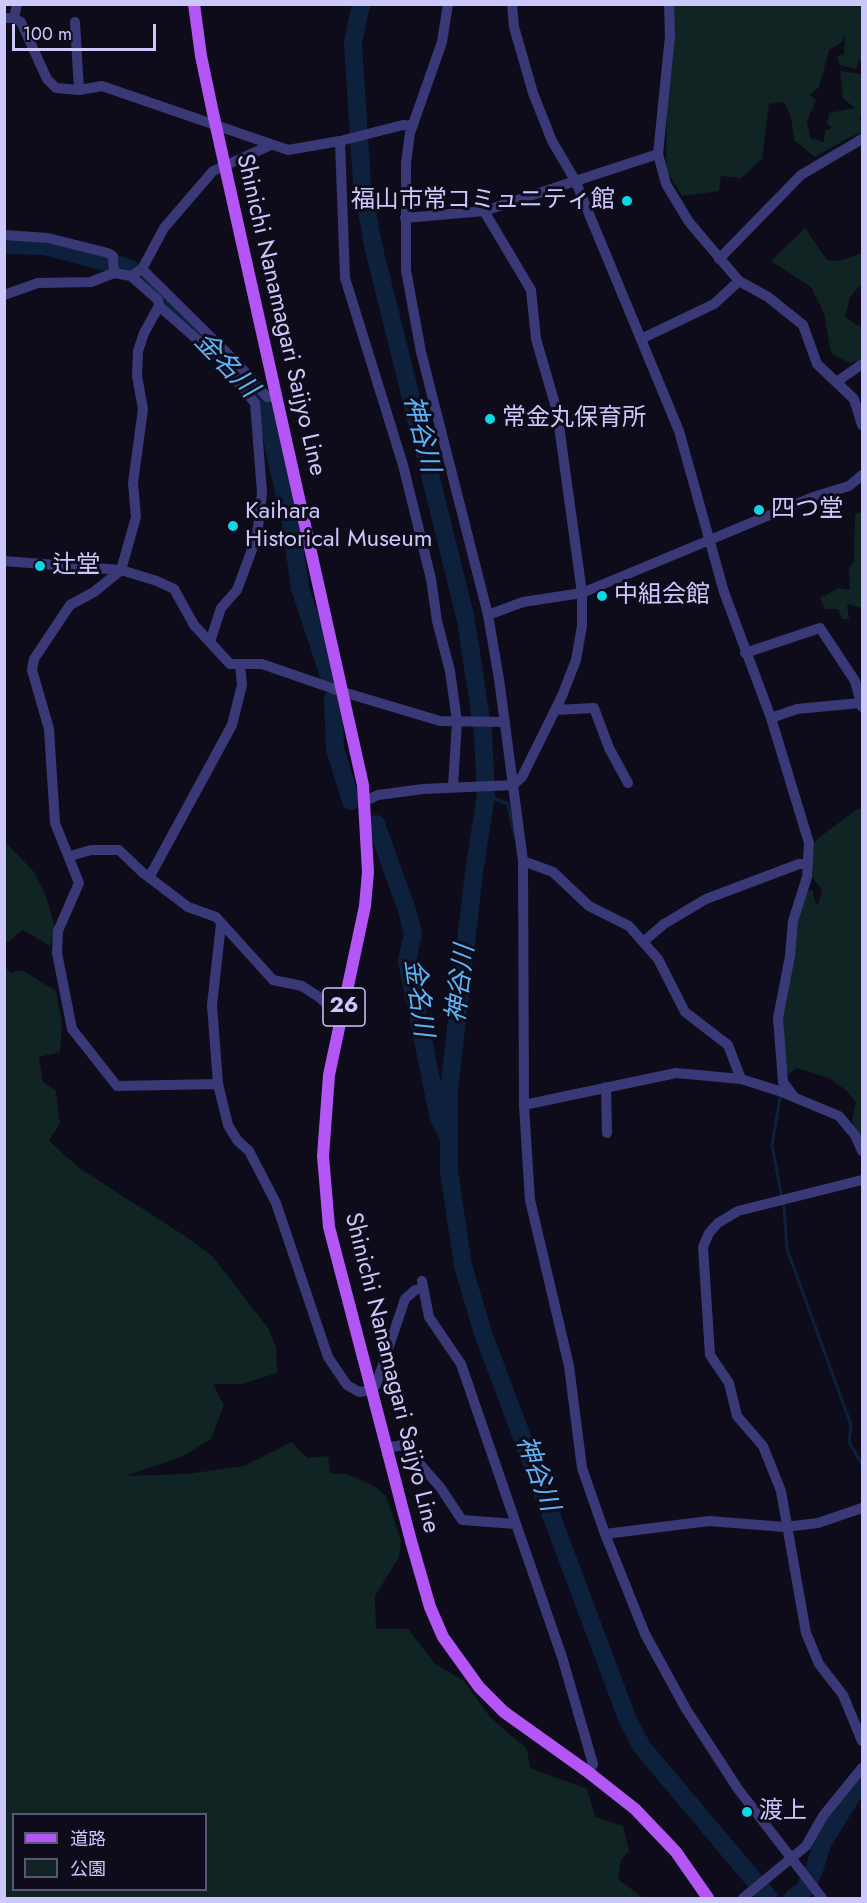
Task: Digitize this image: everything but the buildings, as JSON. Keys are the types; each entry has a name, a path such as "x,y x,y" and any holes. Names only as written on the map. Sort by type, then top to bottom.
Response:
{"main road":[{"name":"Shinichi Nanamagari Saijyo Line","path":"194,4 201,56 343,692 365,801 368,872 365,906 329,1075 323,1156 329,1227 386,1448 430,1607 443,1637 479,1687 504,1712 635,1809 676,1852 708,1899"}],"street":[{"path":"17,4 9,18 21,22 47,79 56,88 79,90 102,86 288,150 340,141 387,128 413,126"},
{"path":"448,4 442,42 413,126 406,163 406,270 421,352 488,615 505,722 511,785 523,861 524,1105 530,1200 569,1366 582,1468 604,1534 645,1634 686,1709 738,1790 822,1899"},
{"path":"512,4 514,27 533,93 552,141 575,180 643,338 679,431 709,542 745,653 771,718 809,843 807,877 793,921 790,956 778,1018 783,1082 794,1097"},
{"path":"669,4 670,36 658,154 666,184 689,222 739,281 768,297 803,325 817,364 838,381 854,399 862,426"},
{"path":"75,22 79,90"},
{"path":"719,259 801,175 862,139"},
{"path":"340,141 345,278 403,465 431,579 437,621 450,671 457,721 453,787"},
{"path":"131,276 142,269 164,228 189,196 213,171 271,145"},
{"path":"405,218 484,211 658,154"},
{"path":"365,801 378,795 453,787 511,785 522,777 555,710 576,660 582,626 582,593 558,422 536,339 531,290 484,211"},
{"path":"4,235 48,238 96,249 113,256 114,273"},
{"path":"142,269 237,363 267,397 276,397"},
{"path":"4,295 38,283 91,282 114,273 131,276 158,300 159,306 144,333 138,351 138,376 143,409 133,483 136,517 121,570 94,592 70,605 34,659 32,670 49,729 56,823 79,883 58,931 57,953 72,1029 117,1086 218,1084"},
{"path":"643,338 714,304 739,281"},
{"path":"159,306 217,357 255,403 262,493 257,536 237,590 221,608 210,642"},
{"path":"838,381 862,364"},
{"path":"488,615 523,602 582,593 813,497 849,486 862,475"},
{"path":"4,561 121,570 157,580 174,590 185,612 230,664 262,664 343,692 441,721 505,722"},
{"path":"745,653 819,628 855,681 861,705 797,709 771,718"},
{"path":"150,876 232,725 242,685 240,665"},
{"path":"555,710 594,708 609,748 628,783"},
{"path":"70,856 91,850 119,850 142,872 188,907 216,917 273,980 302,986 319,997 342,1019"},
{"path":"523,861 553,872 589,906 629,926 658,959 685,1012 728,1045 741,1080"},
{"path":"644,942 664,924 706,899 799,864 808,864"},
{"path":"221,924 212,1005 218,1084 228,1125 237,1140 249,1151 276,1203 328,1357 347,1385 358,1392 371,1390 376,1385 405,1299 422,1285 429,1317 460,1364 516,1524 565,1668 593,1764 588,1772"},
{"path":"524,1105 676,1073 741,1080 794,1097 838,1116 855,1135 862,1151"},
{"path":"606,1087 607,1133"},
{"path":"862,1180 738,1211 718,1223 708,1233 703,1247 710,1355 729,1383 737,1416 766,1454 781,1491 806,1633 819,1664 843,1695 862,1740"},
{"path":"386,1448 403,1445 440,1487 462,1520 516,1524"},
{"path":"604,1534 709,1521 786,1527 818,1523 862,1508"},
{"path":"743,1899 806,1846 823,1816 862,1768"}],"green space":[{"path":"669,5 862,5 862,61 859,60 856,69 840,65 837,57 844,54 845,34 842,42 829,50 819,87 810,95 816,100 807,121 810,138 824,142 825,131 832,128 827,124 829,113 855,108 843,98 840,71 861,74 862,113 859,119 862,122 862,133 852,136 815,157 794,140 791,117 784,102 769,104 762,159 741,178 721,176 719,191 682,196 666,170"},
{"path":"805,228 827,260 839,261 862,253 862,283 850,297 845,317 862,328 862,359 850,363 831,353 824,313 811,287 771,261"},
{"path":"862,505 862,608 847,604 849,619 842,619 838,609 825,609 820,598 839,588 850,590 849,568 854,561 855,514 861,512"},
{"path":"859,808 862,811 862,1150 852,1120 856,1102 846,1090 828,1078 797,1068 786,1076 781,1018 797,891 813,890 814,900 818,905 822,890 809,873 811,850 817,839"},
{"path":"4,841 35,873 46,896 55,928 50,946 23,930 5,944"},
{"path":"4,966 11,973 22,970 56,991 62,1025 60,1052 39,1057 43,1082 56,1091 60,1123 49,1141 79,1168 185,1236 213,1257 268,1328 276,1347 277,1373 242,1384 213,1384 224,1405 211,1439 181,1457 126,1476 187,1474 244,1466 292,1442 307,1458 328,1456 330,1473 347,1474 374,1486 386,1496 401,1541 399,1557 375,1596 376,1629 408,1629 435,1664 463,1680 490,1717 527,1749 530,1768 587,1789 595,1817 623,1826 629,1851 621,1860 618,1879 643,1898 5,1898"}],"waterway":[{"name":"神谷川","path":"361,4 353,43 362,183 373,245 466,620 483,733 486,795 474,872 449,1090 449,1171 463,1266 483,1333 627,1718 642,1747 769,1898"},
{"name":"金名川","path":"4,245 45,246 129,268 146,281 206,343"},
{"name":"金名川","path":"232,369 256,396 267,415 291,523 300,588 330,679"},
{"name":"金名川","path":"333,699 335,749 351,801"},
{"path":"486,795 508,804 515,838"},
{"name":"金名川","path":"376,824 407,910 413,934 407,961 439,1119 446,1132"},
{"path":"780,1097 772,1145 782,1198"},
{"path":"784,1206 787,1249 851,1425 849,1442 862,1464"},
{"path":"793,1898 804,1890 814,1870 822,1844 862,1782"}],"place":[{"name":"福山市常コミュニティ館","path":"627,201"},
{"name":"常金丸保育所","path":"490,419"},
{"name":"四つ堂","path":"759,510"},
{"name":"Kaihara Historical Museum","path":"233,526"},
{"name":"辻堂","path":"40,566"},
{"name":"中組会館","path":"602,596"},
{"name":"渡上","path":"747,1812"}]}
